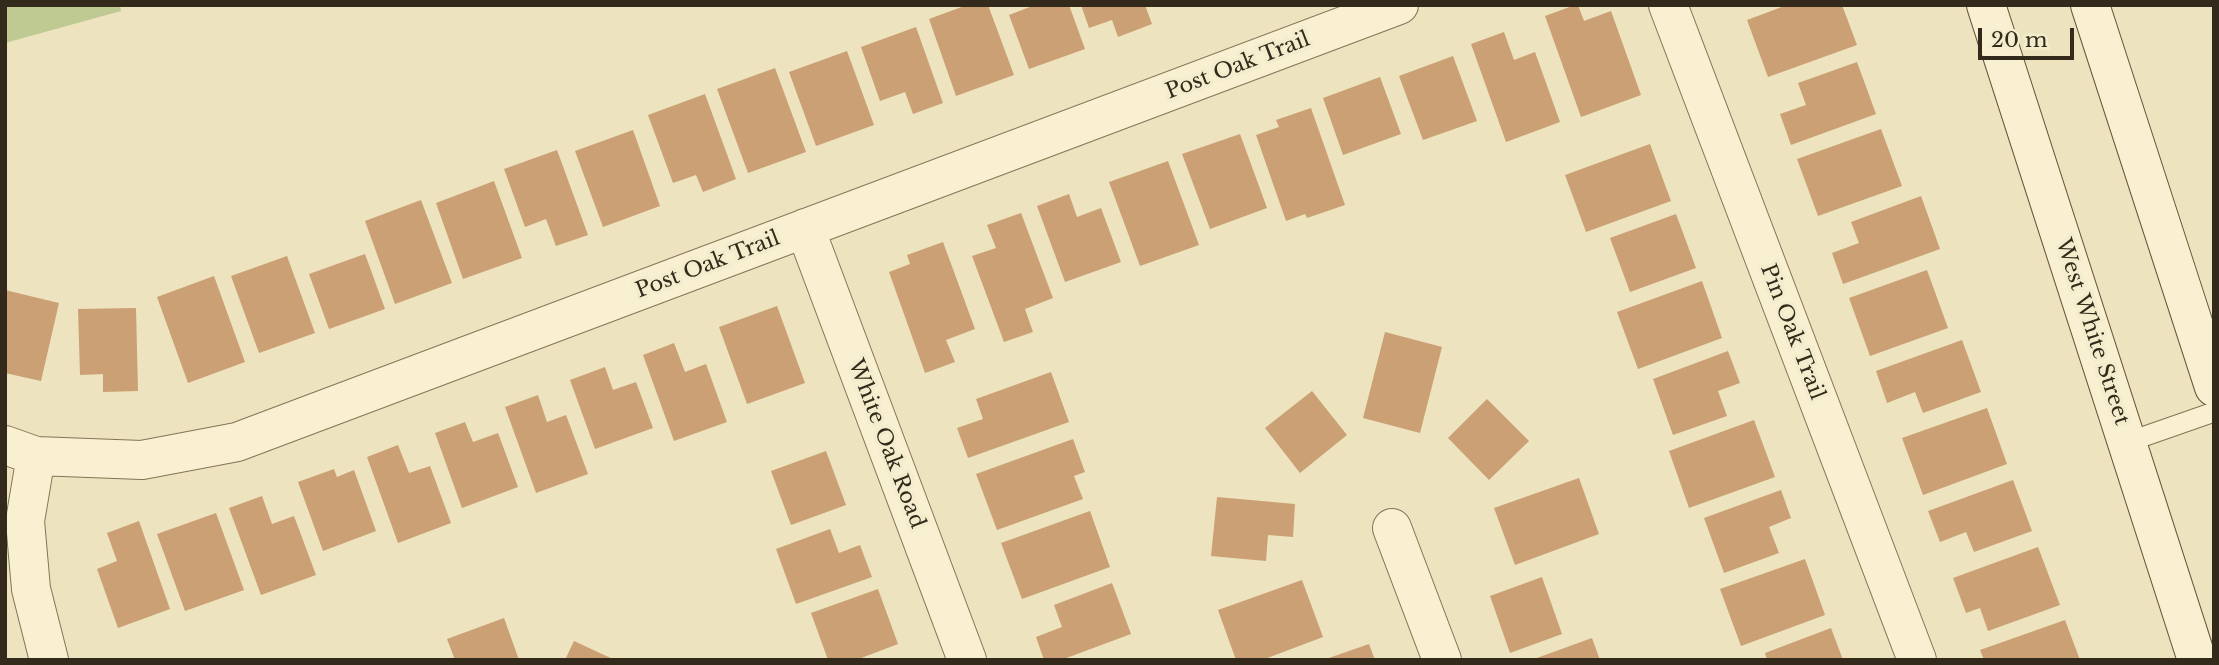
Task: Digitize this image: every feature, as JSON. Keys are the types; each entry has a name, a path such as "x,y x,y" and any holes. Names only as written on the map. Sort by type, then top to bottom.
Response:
{"street":[{"name":"Post Oak Trail","path":"21,451 142,460 237,442 1399,5"},
{"name":"Pin Oak Trail","path":"1668,5 1917,660"},
{"name":"West White Street","path":"1986,5 2197,660"},
{"path":"2090,5 2214,387"},
{"name":"White Oak Road","path":"806,228 967,660"},
{"path":"21,451 31,589 49,660"},
{"path":"1392,528 1442,660"}],"lane":[{"path":"2128,442 2214,412"}],"green space":[{"path":"5,5 120,5 121,11 5,43"}],"building":[{"path":"967,5 988,5 1014,75 956,96 929,19"},
{"path":"1035,5 1069,5 1085,49 1029,69 1009,15"},
{"path":"1081,5 1145,5 1152,24 1118,37 1112,20 1089,28"},
{"path":"1578,5 1584,21 1611,11 1641,95 1581,117 1545,16"},
{"path":"1787,5 1842,5 1857,45 1768,77 1747,20"},
{"path":"916,27 943,103 913,114 905,92 880,101 861,47"},
{"path":"1504,32 1514,60 1535,52 1560,122 1506,142 1471,44"},
{"path":"847,51 874,125 816,146 789,72"},
{"path":"1453,56 1477,121 1423,140 1399,76"},
{"path":"1857,62 1876,114 1791,145 1780,114 1806,105 1798,83"},
{"path":"775,68 806,152 748,173 717,89"},
{"path":"1380,77 1401,134 1343,155 1323,98"},
{"path":"705,94 736,179 703,192 696,175 673,183 648,115"},
{"path":"1311,108 1345,205 1307,218 1305,214 1286,221 1256,135 1279,127 1276,120"},
{"path":"1881,129 1902,186 1818,216 1797,159"},
{"path":"633,130 660,206 603,227 575,151"},
{"path":"1240,134 1267,208 1210,229 1182,154"},
{"path":"1650,144 1671,201 1586,232 1565,175"},
{"path":"557,150 588,235 556,246 546,219 525,227 504,169"},
{"path":"1168,161 1199,245 1140,266 1109,182"},
{"path":"494,181 522,258 463,279 436,203"},
{"path":"1069,194 1077,217 1101,208 1121,262 1065,282 1037,206"},
{"path":"1921,196 1940,249 1843,284 1832,253 1859,243 1851,222"},
{"path":"421,200 452,283 395,304 365,221"},
{"path":"1021,213 1053,298 1025,309 1033,332 1004,342 972,256 996,248 987,225"},
{"path":"1676,214 1696,268 1630,292 1610,238"},
{"path":"943,242 975,329 946,340 955,362 925,373 889,272 910,264 907,255"},
{"path":"365,254 385,309 329,329 309,274"},
{"path":"287,256 315,333 259,353 231,276"},
{"path":"1927,270 1948,328 1870,356 1849,298"},
{"path":"214,276 245,362 188,383 157,297"},
{"path":"1702,281 1722,338 1638,369 1617,312"},
{"path":"5,290 59,303 41,381 5,373"},
{"path":"777,306 805,383 747,404 719,327"},
{"path":"136,308 138,391 103,392 103,374 80,375 78,309"},
{"path":"1385,332 1442,347 1420,433 1363,418"},
{"path":"1962,340 1981,392 1923,413 1915,392 1887,403 1876,371"},
{"path":"674,343 685,372 706,364 727,422 674,441 643,355"},
{"path":"1728,351 1740,383 1718,391 1727,416 1673,435 1653,379"},
{"path":"605,367 613,390 636,382 653,428 595,449 570,380"},
{"path":"1051,372 1069,422 968,458 957,428 983,419 976,399"},
{"path":"1312,391 1347,435 1300,473 1265,428"},
{"path":"538,395 547,422 566,415 588,474 536,493 505,407"},
{"path":"1487,399 1529,441 1489,480 1448,438"},
{"path":"1987,408 2007,464 1923,495 1902,438"},
{"path":"1754,420 1775,477 1689,508 1669,451"},
{"path":"465,422 473,442 498,433 518,487 462,508 435,433"},
{"path":"1073,439 1085,472 1074,476 1083,499 997,530 976,474"},
{"path":"398,445 409,473 430,466 451,523 398,543 367,457"},
{"path":"826,451 846,505 791,525 771,471"},
{"path":"334,469 337,477 354,470 376,531 323,551 298,482"},
{"path":"1579,478 1599,534 1515,565 1494,508"},
{"path":"2013,480 2032,531 1974,552 1966,532 1940,542 1928,511"},
{"path":"1781,490 1791,518 1769,527 1779,553 1724,573 1704,518"},
{"path":"262,496 272,524 294,516 316,575 261,595 229,508"},
{"path":"1217,497 1295,504 1293,537 1268,535 1266,561 1211,556"},
{"path":"1090,511 1110,567 1022,599 1001,543"},
{"path":"216,513 244,590 185,611 157,534"},
{"path":"139,521 170,609 118,628 97,569 117,561 107,533"},
{"path":"830,529 839,553 860,545 872,577 796,604 776,549"},
{"path":"2038,547 2060,605 1988,631 1980,608 1966,613 1953,578"},
{"path":"1805,559 1825,615 1741,646 1720,589"},
{"path":"1542,577 1562,634 1510,653 1490,596"},
{"path":"1302,580 1323,637 1262,660 1236,660 1218,610"},
{"path":"1112,583 1131,634 1061,660 1044,660 1036,637 1062,627 1054,605"},
{"path":"878,589 898,644 856,660 828,660 811,613"},
{"path":"504,618 519,660 455,660 447,639"},
{"path":"2065,620 2080,660 1984,660 1980,650"},
{"path":"1831,628 1843,660 1767,660 1765,653"},
{"path":"1592,638 1600,660 1534,660 1534,659"},
{"path":"574,641 615,660 565,660"},
{"path":"1369,644 1375,660 1326,660 1326,659"}]}
